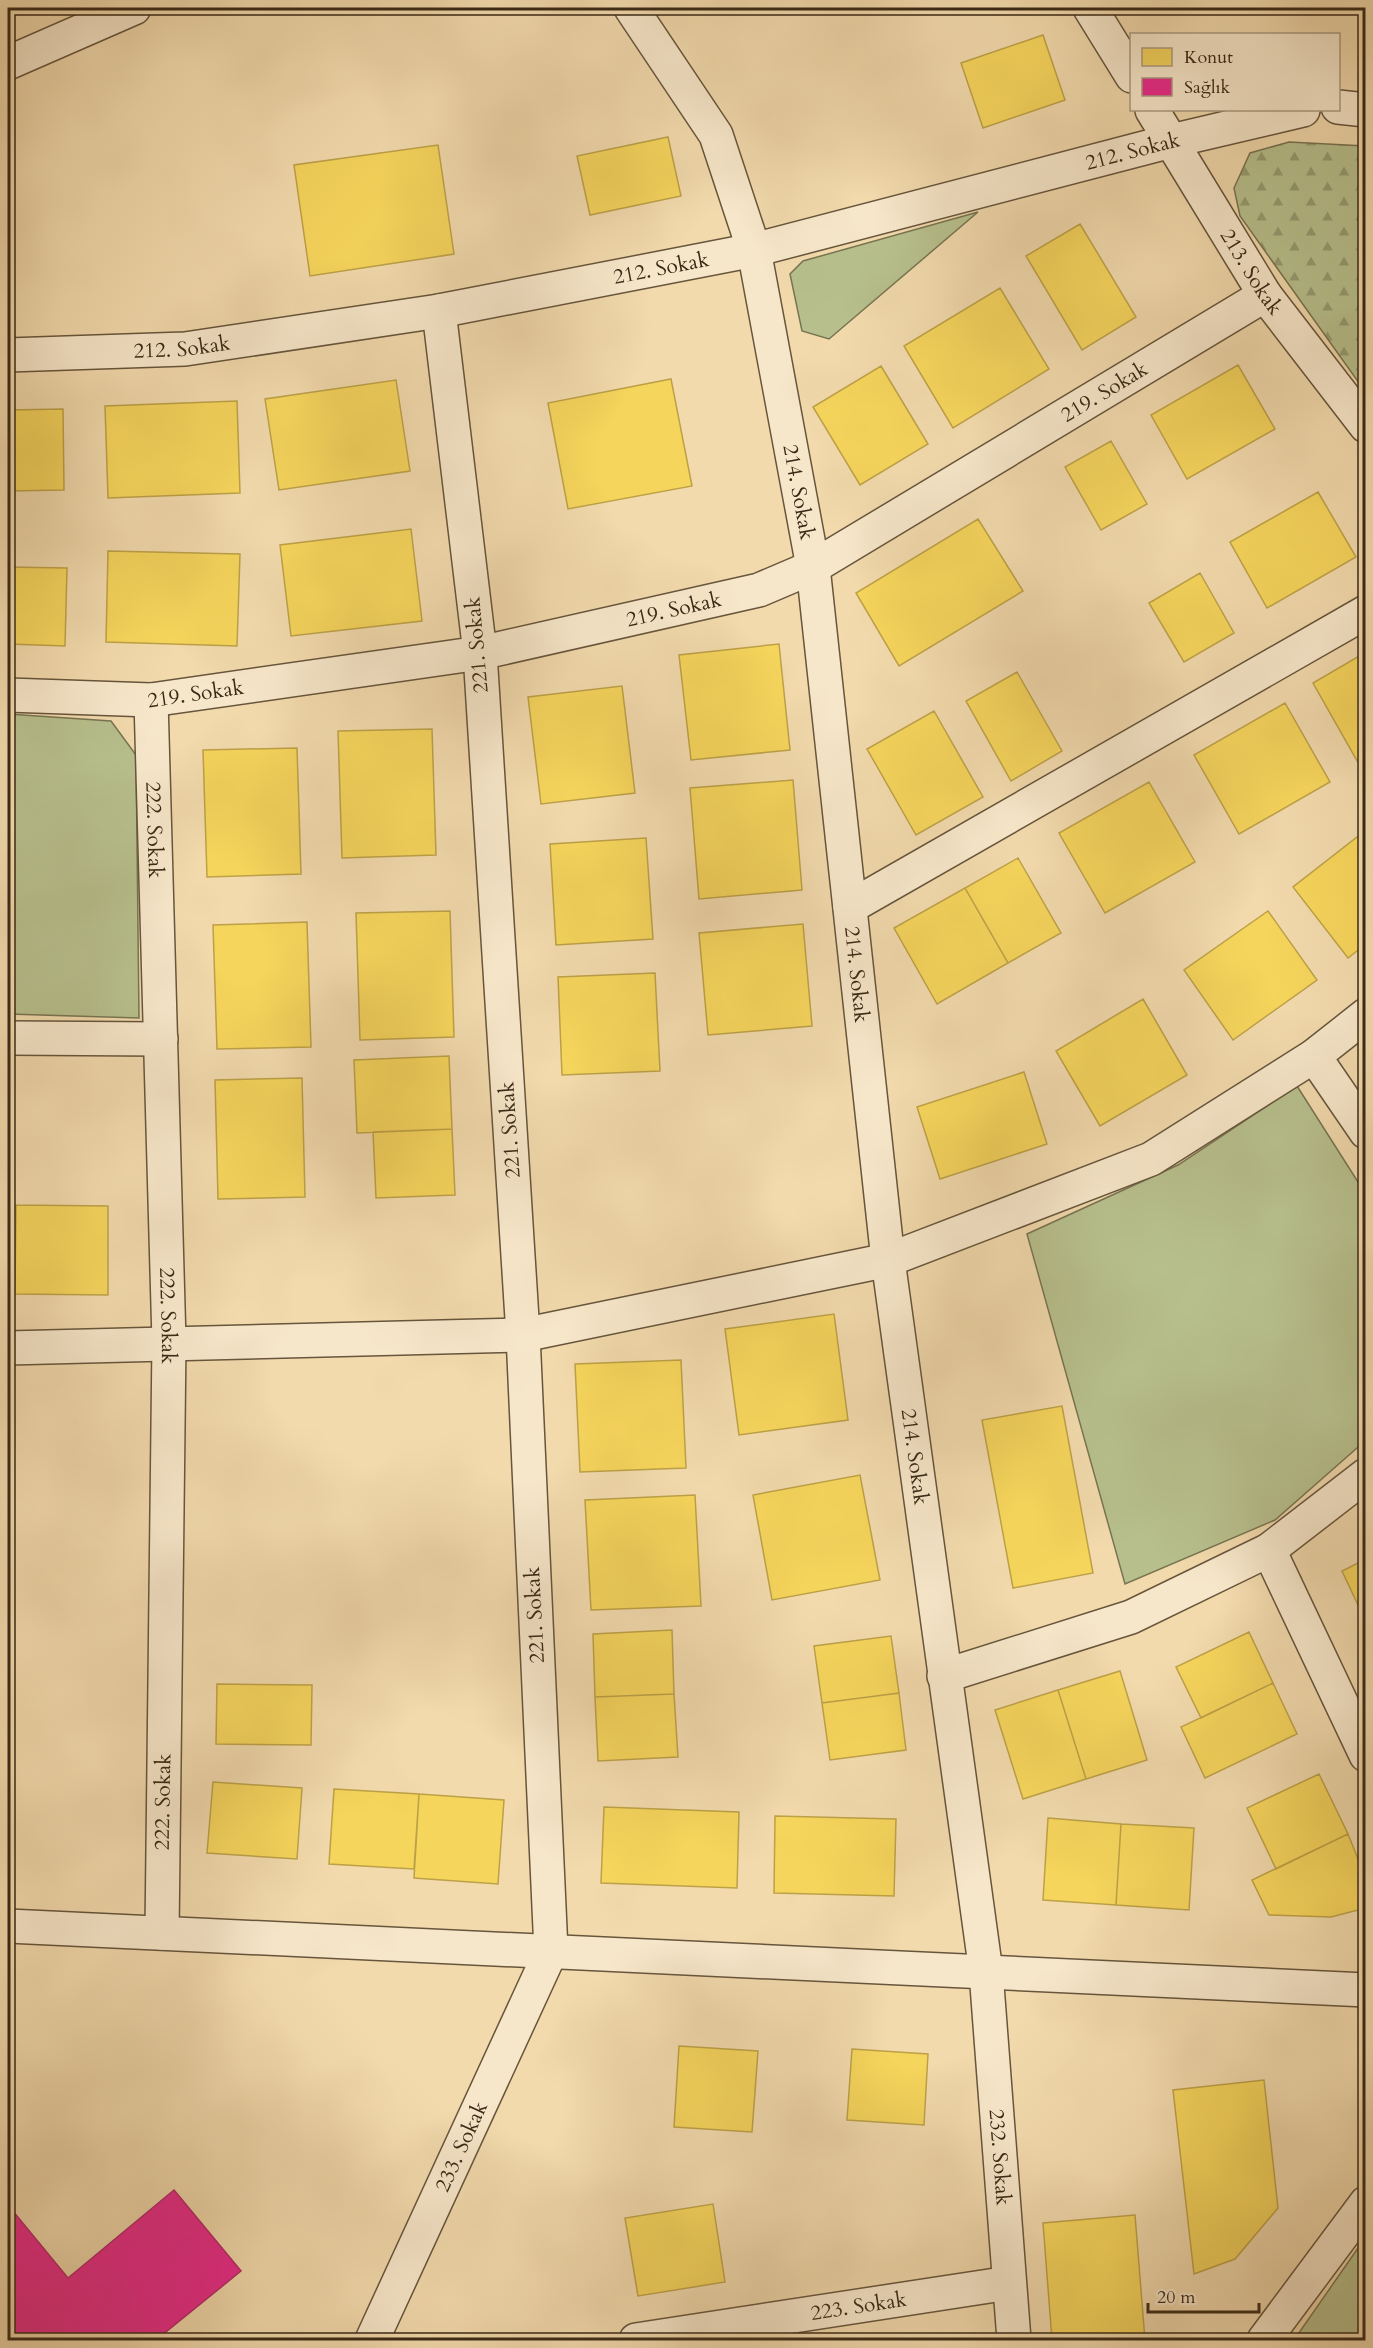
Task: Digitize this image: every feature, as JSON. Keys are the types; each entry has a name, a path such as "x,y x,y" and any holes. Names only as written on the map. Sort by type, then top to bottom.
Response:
{"street":[{"path":"8,63 134,8"},
{"name":"214. Sokak","path":"631,8 716,135 754,250 813,567 888,1260 986,1972"},
{"path":"1092,9 1130,74"},
{"path":"1340,107 1365,110"},
{"name":"213. Sokak","path":"1153,111 1265,295 1365,424"},
{"name":"212. Sokak","path":"8,355 185,349 439,311 754,250 1171,141 1299,111"},
{"name":"219. Sokak","path":"8,696 151,700 480,653 759,591 813,567 1265,295"},
{"name":"221. Sokak","path":"439,311 480,653 523,1335 551,1951"},
{"path":"850,907 1365,612"},
{"name":"222. Sokak","path":"151,700 169,1342 162,1933"},
{"path":"8,1348 169,1342 523,1335 888,1260 1151,1159 1314,1056 1365,1015"},
{"path":"8,1038 161,1039"},
{"path":"1314,1056 1365,1132"},
{"path":"944,1676 1131,1617 1269,1550 1365,1475"},
{"path":"1269,1550 1365,1755"},
{"path":"8,1926 1365,1990"},
{"name":"233. Sokak","path":"372,2340 551,1951"},
{"name":"232. Sokak","path":"986,1972 1014,2340"},
{"path":"1264,2340 1365,2203"},
{"name":"223. Sokak","path":"636,2340 1009,2283"}],"green space":[{"path":"1289,142 1365,146 1366,377 1359,383 1240,216 1234,188 1250,153"},
{"path":"978,212 829,339 802,331 790,274 803,261"},
{"path":"8,714 111,721 136,755 139,1018 8,1014"},
{"path":"1297,1086 1365,1193 1365,1441 1275,1520 1125,1584 1027,1234 1178,1165"},
{"path":"1365,2238 1365,2340 1294,2340"}],"building: Konut":[{"path":"1274,8 1321,8 1321,14"},
{"path":"1043,35 1065,100 983,128 961,63"},
{"path":"668,137 681,196 590,215 577,156"},
{"path":"438,145 454,254 310,276 294,165"},
{"path":"1080,224 1136,317 1082,350 1026,256"},
{"path":"1000,288 1049,369 953,428 904,346"},
{"path":"1238,365 1275,429 1187,479 1151,415"},
{"path":"881,366 928,444 860,485 813,407"},
{"path":"671,379 692,486 568,509 548,403"},
{"path":"396,380 410,471 279,490 265,399"},
{"path":"237,401 240,493 108,498 105,406"},
{"path":"63,409 64,490 8,491 8,410"},
{"path":"1111,441 1147,504 1101,530 1065,467"},
{"path":"1318,492 1356,557 1267,608 1230,542"},
{"path":"978,519 1023,591 899,666 856,593"},
{"path":"411,529 422,621 291,636 280,545"},
{"path":"108,551 240,554 237,646 106,642"},
{"path":"8,567 67,568 65,646 8,644"},
{"path":"1200,573 1234,633 1184,662 1149,603"},
{"path":"779,644 790,750 691,760 679,655"},
{"path":"1366,652 1366,763 1360,766 1313,683"},
{"path":"1017,672 1062,751 1011,781 966,701"},
{"path":"622,686 635,793 541,804 528,697"},
{"path":"1285,703 1330,782 1239,834 1194,755"},
{"path":"934,711 983,797 916,835 867,749"},
{"path":"432,729 436,855 342,858 338,731"},
{"path":"297,748 301,874 207,877 203,750"},
{"path":"793,780 802,890 699,899 690,788"},
{"path":"1149,782 1195,862 1105,913 1059,833"},
{"path":"1366,830 1366,944 1348,958 1293,887"},
{"path":"646,838 653,939 556,945 550,844"},
{"path":"1018,858 1061,933 1008,963 965,888"},
{"path":"965,888 1008,963 937,1004 894,928"},
{"path":"450,911 454,1037 360,1040 356,913"},
{"path":"1268,911 1317,980 1233,1040 1184,970"},
{"path":"307,922 311,1047 217,1049 213,925"},
{"path":"803,924 812,1026 708,1035 699,933"},
{"path":"655,973 660,1071 562,1075 558,977"},
{"path":"1143,999 1187,1075 1100,1126 1056,1051"},
{"path":"449,1056 452,1129 357,1133 354,1060"},
{"path":"1024,1072 1047,1144 940,1179 917,1107"},
{"path":"302,1078 305,1197 218,1199 215,1080"},
{"path":"452,1129 455,1195 376,1198 373,1132"},
{"path":"8,1205 16,1205 15,1294 8,1294"},
{"path":"16,1205 108,1206 108,1295 15,1294"},
{"path":"834,1314 848,1420 739,1435 725,1329"},
{"path":"681,1360 686,1468 580,1472 575,1364"},
{"path":"1062,1406 1093,1573 1013,1588 982,1420"},
{"path":"860,1475 880,1580 772,1600 753,1495"},
{"path":"695,1495 701,1606 591,1610 585,1500"},
{"path":"1366,1559 1366,1622 1342,1571"},
{"path":"672,1630 674,1694 595,1697 593,1634"},
{"path":"1249,1632 1273,1683 1201,1718 1176,1667"},
{"path":"891,1636 899,1693 822,1703 814,1646"},
{"path":"1120,1671 1147,1760 1086,1779 1058,1690"},
{"path":"1273,1683 1297,1734 1205,1778 1181,1727"},
{"path":"217,1684 312,1685 311,1745 216,1744"},
{"path":"1058,1690 1086,1779 1023,1799 995,1710"},
{"path":"899,1693 906,1750 830,1760 822,1703"},
{"path":"674,1694 678,1757 598,1761 595,1697"},
{"path":"1319,1774 1348,1834 1276,1869 1247,1808"},
{"path":"213,1782 302,1788 297,1859 207,1853"},
{"path":"334,1789 419,1794 414,1869 329,1864"},
{"path":"419,1794 504,1800 498,1884 414,1878"},
{"path":"604,1807 739,1812 737,1888 601,1883"},
{"path":"775,1816 896,1819 894,1896 774,1893"},
{"path":"1048,1818 1121,1824 1116,1905 1043,1900"},
{"path":"1121,1824 1194,1828 1189,1910 1116,1905"},
{"path":"1348,1834 1366,1879 1366,1908 1331,1917 1269,1915 1252,1880"},
{"path":"679,2046 758,2051 752,2132 674,2127"},
{"path":"852,2049 928,2054 924,2125 847,2120"},
{"path":"1264,2080 1278,2208 1235,2259 1194,2274 1173,2090"},
{"path":"713,2204 725,2282 638,2296 625,2218"},
{"path":"1135,2215 1145,2340 1052,2340 1043,2223"}],"building: Sağlık":[{"path":"174,2190 241,2271 156,2340 8,2340 8,2205 68,2278"}]}
